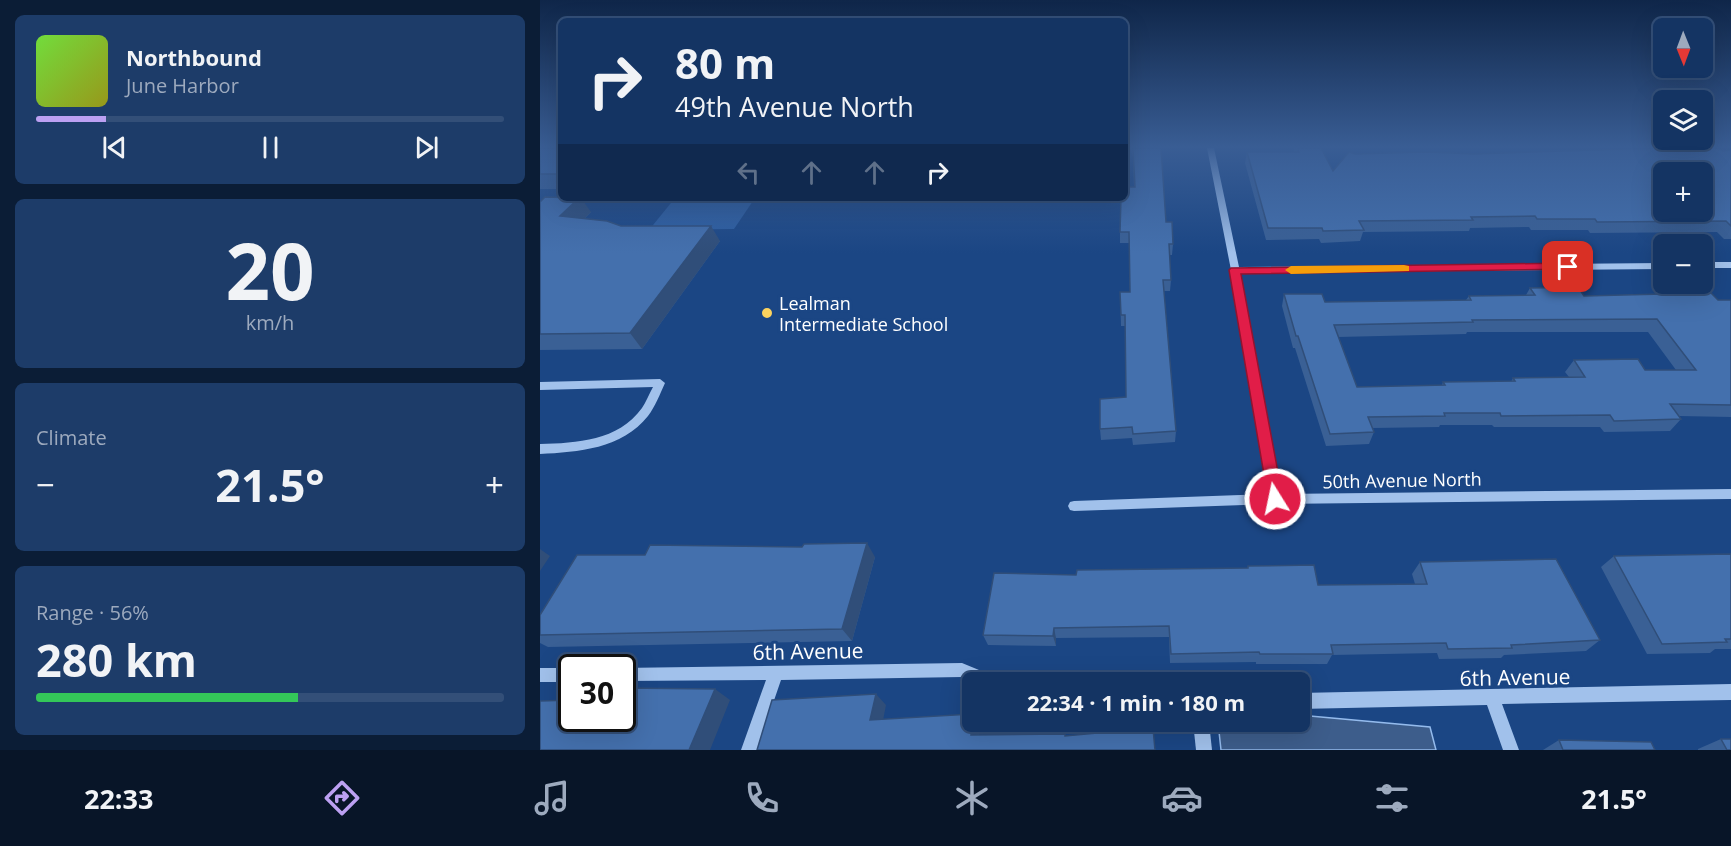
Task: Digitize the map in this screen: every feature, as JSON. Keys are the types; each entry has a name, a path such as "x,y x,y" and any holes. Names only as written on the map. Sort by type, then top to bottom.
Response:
{"street":[{"path":"1217,183 1235,270 1275,499"},
{"path":"1713,265 1731,265"},
{"path":"1235,270 1653,266"},
{"path":"540,386 660,383 645,413 616,438 571,448 540,449"},
{"name":"50th Avenue North","path":"1074,506 1275,499 1731,494"},
{"name":"6th Avenue","path":"636,674 962,670 967,672"},
{"path":"749,750 776,673"},
{"path":"540,675 558,675"},
{"name":"6th Avenue","path":"1310,701 1492,699 1731,692"},
{"path":"1492,699 1510,750"},
{"path":"1202,732 1203,750"}],"shaded area":[{"path":"673,201 753,201 734,229 649,230"},
{"path":"1310,716 1430,727 1436,750 1221,750 1219,732 1310,732"}],"building":[{"path":"1135,183 1163,183 1166,222 1172,222 1173,244 1169,244 1171,280 1163,280 1176,431 1133,434 1132,427 1100,429 1100,399 1126,397 1125,315 1121,315 1120,292 1130,292 1129,232 1120,232 1121,201 1128,201 1128,187 1135,187"},
{"path":"1256,183 1653,183 1653,222 1597,222 1595,219 1537,219 1535,216 1471,217 1473,220 1359,221 1364,230 1323,231 1322,228 1268,228"},
{"path":"1713,183 1731,183 1731,226 1726,221 1713,221"},
{"path":"545,197 558,197 558,201 576,201 560,216 607,221 621,226 711,226 630,333 540,334 540,202"},
{"path":"1578,287 1584,296 1712,294 1718,300 1731,300 1731,405 1670,404 1681,419 1614,421 1610,415 1501,416 1500,413 1368,417 1374,432 1330,434 1284,294 1322,294 1325,302 1471,300 1469,296 1535,295 1530,288","holes":["1657,319 1696,370 1645,370 1638,359 1574,360 1585,377 1513,378 1515,381 1357,387 1334,325 1473,322 1472,320"]},
{"path":"867,543 842,629 540,635 540,615 577,555 645,555 650,545 802,547 804,544"},
{"path":"1731,554 1731,639 1725,639 1727,642 1662,644 1614,556"},
{"path":"1556,559 1600,640 1511,645 1512,648 1448,649 1446,643 1331,645 1333,654 1260,654 1259,652 1171,654 1169,626 1054,628 1053,636 983,635 994,573 1076,575 1077,570 1314,565 1318,585 1427,584 1420,562"},
{"path":"636,688 715,689 689,750 540,750 540,701 558,700 558,732 636,732"},
{"path":"876,694 870,720 962,715 962,732 971,732 971,735 1065,734 1065,736 1109,732 1153,732 1155,750 757,750 772,700"},
{"path":"1721,739 1731,739 1731,750 1727,750"},
{"path":"1559,740 1651,742 1655,750 1563,750"}],"slow traffic":[{"path":"1291,270 1404,269"}],"place":[{"name":"Lealman Intermediate School","path":"767,313"}],"route":[{"path":"1275,499 1235,270 1568,267"}]}
